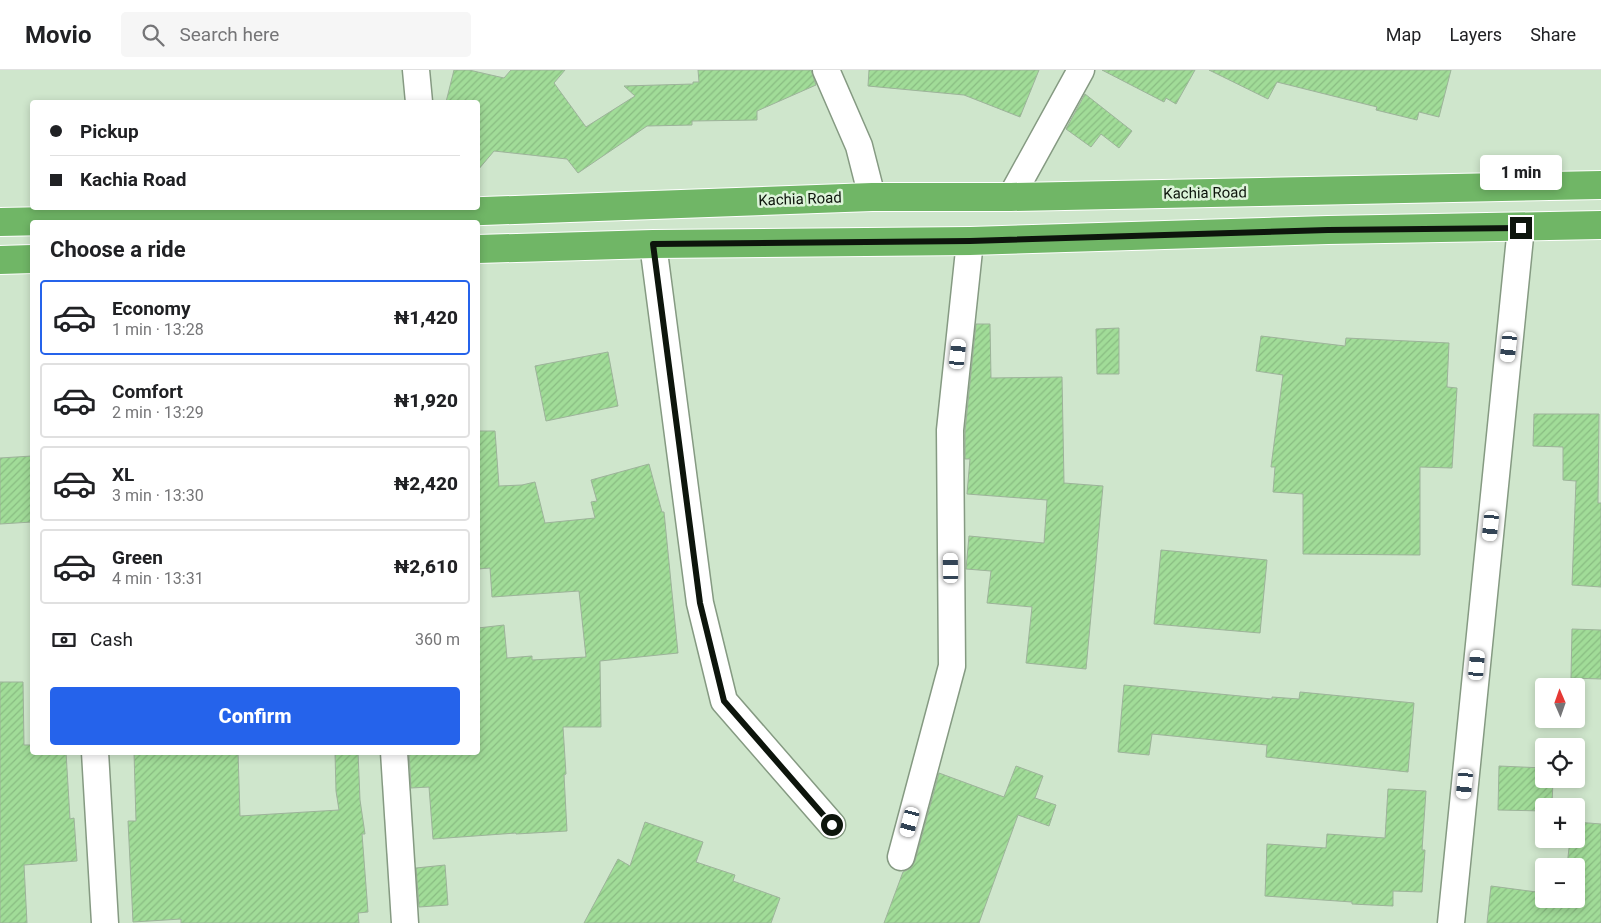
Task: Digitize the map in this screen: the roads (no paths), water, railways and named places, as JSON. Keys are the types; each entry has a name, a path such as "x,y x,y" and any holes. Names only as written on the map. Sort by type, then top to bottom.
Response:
{"highway":[{"name":"Kachia Road","path":"480,209 872,197 1011,197 1601,185"},
{"name":"Kachia Road","path":"72,220 429,210"},
{"name":"Kachia Road","path":"0,222 30,221"},
{"path":"480,248 970,241 1328,230 1521,228 1601,225"},
{"path":"0,260 30,259"}],"street":[{"path":"416,70 419,100"},
{"path":"826,70 859,146 872,197"},
{"path":"1011,197 1081,70"},
{"path":"1451,923 1521,228"},
{"path":"901,857 952,666 950,430 970,241"},
{"path":"653,244 700,603 724,701 832,825"},
{"path":"95,755 105,923"},
{"path":"394,755 406,923"}]}
